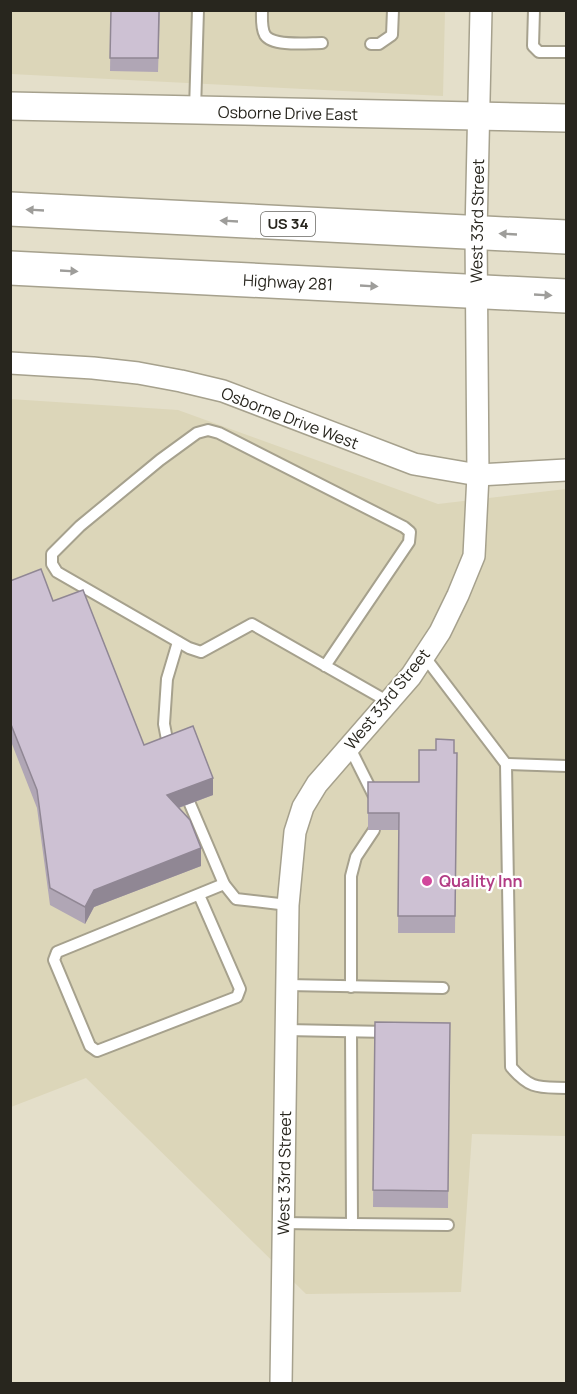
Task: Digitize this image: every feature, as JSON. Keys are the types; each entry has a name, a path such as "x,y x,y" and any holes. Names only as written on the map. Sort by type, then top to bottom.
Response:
{"highway":[{"name":"US 34","path":"10,209 567,237"},
{"name":"Highway 281","path":"10,268 567,296"}],"street":[{"name":"West 33rd Street","path":"281,1383 288,905 295,832 303,807 317,784 411,675 424,656 445,623 474,556 478,475 476,233 482,10"},
{"name":"Osborne Drive East","path":"10,106 567,118"},
{"name":"Osborne Drive West","path":"10,363 93,368 181,381 223,391 405,461 478,475 567,470"}],"lane":[{"path":"195,110 198,10"},
{"path":"262,10 261,23 265,35 275,42 322,43"},
{"path":"371,44 379,44 392,35 393,10"},
{"path":"534,10 533,46 539,52 567,52"},
{"path":"326,666 409,542 410,532 219,433 208,430 196,433 80,526 52,554 52,564 57,572 189,648 201,652 252,624 387,701"},
{"path":"169,752 164,724 167,679 178,642"},
{"path":"424,656 506,764 511,1067 534,1087 567,1088"},
{"path":"349,746 372,789 374,800"},
{"path":"506,764 567,765"},
{"path":"190,804 224,884 236,899 288,905"},
{"path":"351,987 351,876 356,857 374,830"},
{"path":"199,895 240,989 237,997 97,1051 90,1046 54,960 57,952 224,884"},
{"path":"287,985 443,988"},
{"path":"286,1030 397,1032"},
{"path":"351,1032 352,1224"},
{"path":"283,1223 448,1225"}],"shaded area":[{"path":"10,11 445,11 443,96 11,74"},
{"path":"10,399 178,410 438,504 566,489 566,1136 472,1134 461,1292 306,1294 86,1078 11,1107"}],"building":[{"path":"111,10 159,10 158,58 110,58"},
{"path":"41,569 53,601 83,590 144,745 193,726 213,778 167,795 190,820 201,848 94,890 85,907 50,888 37,790 10,722 10,581"},
{"name":"Quality Inn","path":"436,739 454,740 454,753 457,753 455,916 398,916 399,813 368,813 368,782 419,782 419,750 436,750"},
{"path":"375,1022 450,1023 448,1191 373,1190"}],"place":[{"name":"Quality Inn","path":"427,881"}]}
